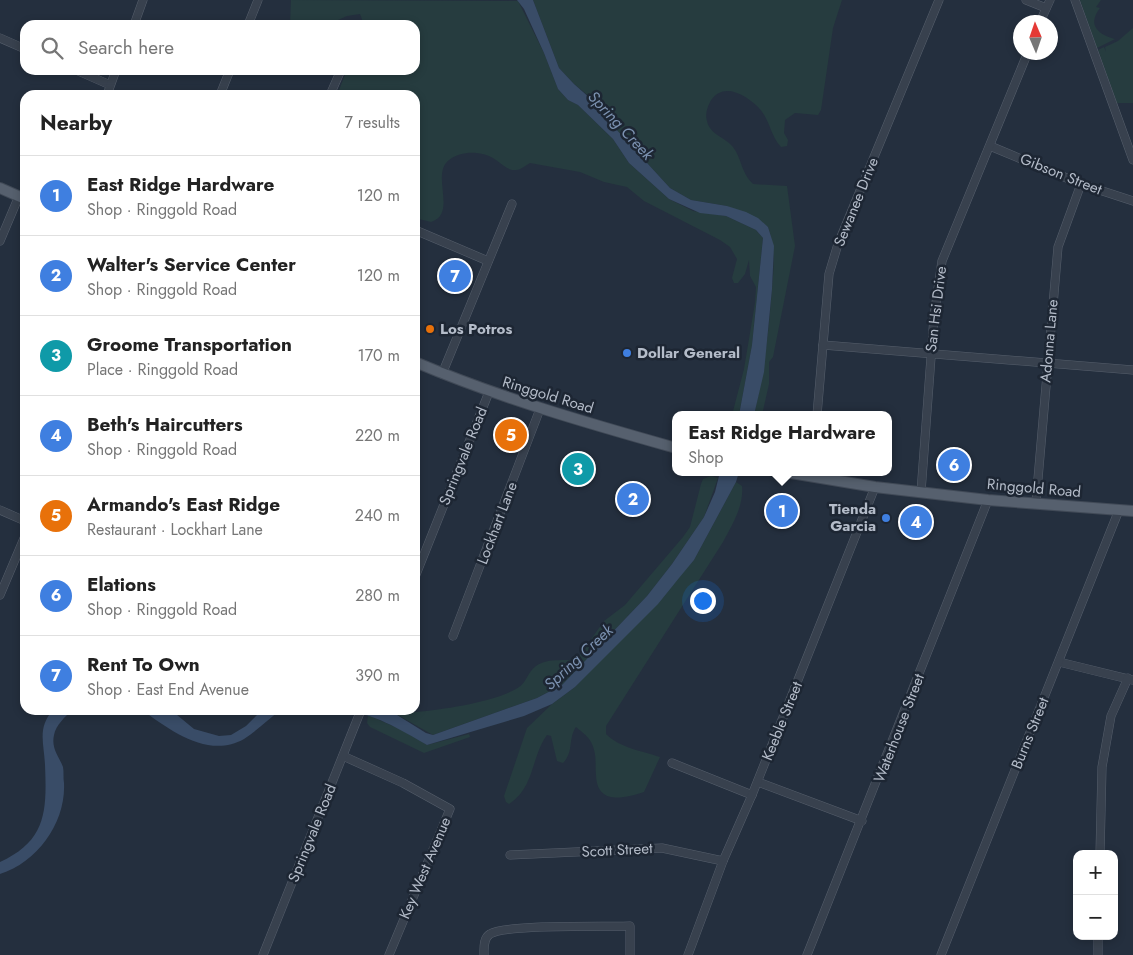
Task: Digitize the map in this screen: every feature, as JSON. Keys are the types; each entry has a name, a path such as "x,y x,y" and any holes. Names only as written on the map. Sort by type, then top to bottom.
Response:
{"main road":[{"path":"0,188 20,196"},
{"name":"Ringgold Road","path":"420,364 489,392 540,409 672,447"},
{"name":"Ringgold Road","path":"816,476 875,487 988,500 1036,502 1133,511"}],"street":[{"path":"136,20 143,0"},
{"path":"250,20 258,0"},
{"name":"Sewanee Drive","path":"817,411 829,274 838,244 940,0"},
{"path":"1026,0 1046,8"},
{"path":"1043,15 1050,0"},
{"path":"1075,0 1133,160"},
{"path":"0,38 20,46"},
{"name":"San Hsi Drive","path":"921,492 936,288 942,261 1025,60"},
{"path":"87,75 110,85"},
{"path":"108,90 114,75"},
{"path":"222,90 228,75"},
{"path":"332,90 339,75"},
{"name":"Gibson Street","path":"990,146 1081,184 1133,201"},
{"name":"Adonna Lane","path":"1036,502 1058,247 1081,184"},
{"path":"0,241 20,201"},
{"path":"442,374 512,204"},
{"path":"420,232 488,261"},
{"path":"823,345 1133,370"},
{"name":"Springvale Road","path":"420,564 489,392"},
{"name":"Lockhart Lane","path":"453,636 540,409"},
{"name":"Keeble Street","path":"688,955 723,861 758,782 875,487"},
{"name":"Waterhouse Street","path":"808,955 988,500"},
{"path":"0,510 20,519"},
{"name":"Burns Street","path":"941,955 1119,510"},
{"path":"0,595 20,548"},
{"path":"1058,662 1131,679 1111,716 1102,767 1100,850"},
{"name":"Springvale Road","path":"263,955 358,715"},
{"name":"Key West Avenue","path":"343,756 403,784 450,809 389,955"},
{"path":"672,763 752,795"},
{"path":"758,782 862,821"},
{"name":"Scott Street","path":"510,855 662,848 723,861"},
{"path":"484,955 485,939 489,934 498,932 545,928 630,926 630,955"},
{"path":"1098,940 1098,955"}],"green space":[{"path":"291,0 518,1 544,53 558,89 568,100 578,105 613,139 629,163 669,199 693,211 726,216 756,230 763,238 752,345 740,411 733,411 744,369 756,287 750,276 749,260 745,274 738,283 734,283 732,278 737,259 730,247 644,201 627,187 604,182 580,172 530,163 520,169 510,169 491,157 479,153 466,153 449,160 444,167 442,175 443,211 439,217 431,222 420,219 420,90 339,90 345,75 420,75 420,20 362,20 360,14 347,16 338,20 290,20"},
{"path":"533,0 842,0 833,28 821,110 818,115 795,113 785,120 784,133 788,140 787,146 781,147 762,112 753,102 740,94 727,91 721,92 710,102 707,112 706,119 711,130 733,147 746,175 753,184 787,186 795,246 773,357 769,362 769,384 763,411 755,411 765,358 773,281 773,245 768,227 727,206 691,200 670,188 615,128 596,102 574,84 559,68"},
{"path":"1080,0 1101,0 1096,7 1100,8 1094,20 1095,25 1104,35 1115,39 1097,48"},
{"path":"1133,28 1133,103 1117,103 1098,50 1104,47 1106,52 1105,47 1118,41"},
{"path":"711,476 718,478 704,517 672,564 647,596 562,685 537,698 433,735 398,715 420,715 420,711 481,702 519,687 531,671 541,663 552,660 577,659 604,621 625,605 690,527 703,479"},
{"path":"736,482 742,486 741,501 730,529 606,726 606,734 618,743 660,757 644,792 629,796 613,797 601,792 596,775 594,748 587,737 576,727 572,736 569,754 563,763 557,761 551,736 547,735 524,789 509,804 506,802 504,796 527,728 552,704 575,687 694,560"},
{"path":"368,715 402,730 427,745 469,734 470,737 424,753 370,727 367,723"}],"water":[{"path":"517,0 533,0 559,68 608,114 615,128 670,188 691,200 727,206 746,212 758,218 768,227 774,246 772,289 764,372 755,411 740,411 752,345 763,238 756,230 726,216 700,213 669,199 629,163 613,139 578,105 568,100 558,89 524,9"},
{"path":"719,476 738,476 694,560 658,604 575,687 552,704 524,716 427,745 367,715 397,715 426,733 433,735 537,698 562,685 647,596 672,564 704,517 715,492"},
{"path":"49,715 67,715 55,731 53,740 54,748 63,769 63,798 60,812 55,826 37,850 14,868 0,874 0,862 27,845 35,834 44,811 46,782 43,730"},
{"path":"149,715 177,715 194,729 219,736 231,735 246,726 257,715 275,715 244,739 231,744 217,746 191,740"}],"place":[{"name":"Rent To Own","path":"455,276"},
{"name":"Los Potros","path":"430,329"},
{"name":"Dollar General","path":"627,353"},
{"name":"Armando's East Ridge","path":"511,435"},
{"name":"Elations","path":"954,465"},
{"name":"Groome Transportation","path":"578,469"},
{"name":"Walter's Service Center","path":"633,499"},
{"name":"East Ridge Hardware","path":"782,511"},
{"name":"Tienda Garcia","path":"886,518"},
{"name":"Beth's Haircutters","path":"916,522"}],"water label":[{"name":"Spring Creek","path":"621,125"},
{"name":"Spring Creek","path":"578,657"}]}
